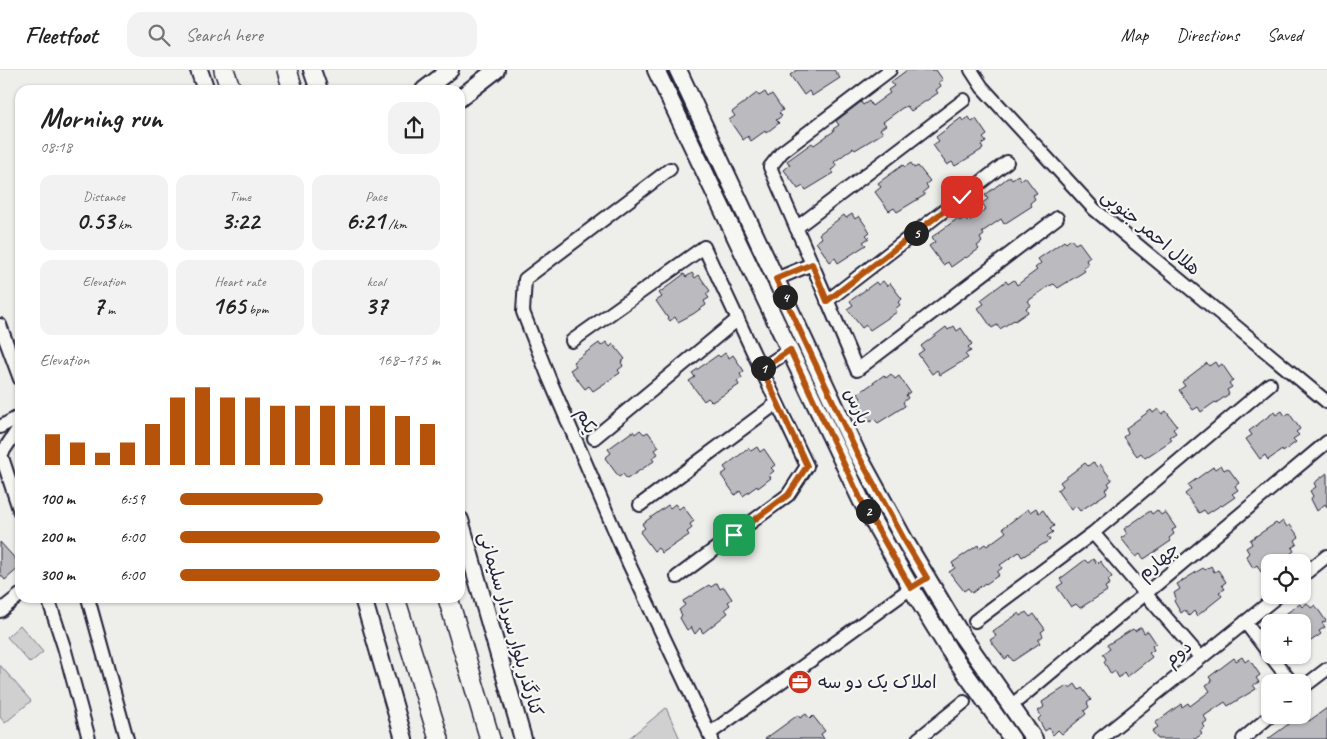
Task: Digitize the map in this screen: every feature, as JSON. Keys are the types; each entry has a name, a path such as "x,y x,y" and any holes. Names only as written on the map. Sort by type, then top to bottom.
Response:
{"main road":[{"path":"224,70 229,85"},
{"path":"287,70 292,85"},
{"path":"397,603 438,739"},
{"path":"449,603 490,739"}],"street":[{"path":"199,70 204,85"},
{"path":"312,70 317,85"},
{"path":"430,85 450,70"},
{"path":"465,94 496,70"},
{"name":"پارس","path":"656,70 861,500 949,650 1012,739"},
{"name":"پارس","path":"678,70 857,453 905,541 960,633 1034,739"},
{"path":"890,70 782,152 770,167 856,370 1058,218"},
{"name":"هلال احمر جنوبی","path":"971,70 982,87 1094,209 1327,402"},
{"path":"796,228 964,100"},
{"path":"827,301 1007,162"},
{"name":"یکم","path":"670,169 525,279 523,312 549,378 629,564 711,736"},
{"path":"572,341 704,247 807,466 788,495 677,576"},
{"path":"776,279 812,264"},
{"path":"594,438 738,319"},
{"path":"0,325 15,366"},
{"path":"762,369 790,350"},
{"path":"975,621 1093,533 1270,384"},
{"path":"640,505 777,403"},
{"path":"0,427 15,419"},
{"path":"15,433 0,454 15,498"},
{"name":"چهارم","path":"1011,706 1327,442"},
{"path":"1093,533 1201,658"},
{"name":"کنارگذر بلوار سردار سلیمانی","path":"465,537 523,739"},
{"path":"1311,569 1327,556"},
{"path":"711,736 927,578"},
{"path":"0,611 15,599"},
{"path":"50,603 64,647 89,739"},
{"path":"89,603 127,739"},
{"path":"364,603 404,739"},
{"name":"دوم","path":"1100,739 1268,604"},
{"path":"1245,622 1261,643"},
{"path":"1277,664 1285,674"},
{"path":"1311,681 1327,669"},
{"path":"918,739 964,702"},
{"path":"1243,739 1261,724"}],"shaded area":[{"path":"20,625 43,652 30,663 7,637"},
{"path":"0,665 31,701 5,723 0,717"},
{"path":"666,708 680,739 628,739"}],"building":[{"path":"797,70 834,70 840,78 812,96 809,91 804,95 790,75"},
{"path":"907,70 936,70 943,80 939,82 941,86 936,90 938,93 911,111 907,106 902,108 883,122 886,125 880,129 883,133 855,150 853,148 834,162 837,166 831,170 834,173 806,190 803,186 798,189 784,170 790,165 787,161 812,143 814,145 834,131 833,129 839,125 836,121 861,102 863,105 869,101 872,106 890,93 888,90 894,86 891,82"},
{"path":"765,92 768,97 772,94 783,110 779,113 782,116 776,120 779,123 751,141 748,136 743,140 729,120 735,116 732,112 757,93 759,96"},
{"path":"969,117 972,122 976,119 987,135 983,138 986,142 981,145 983,149 955,166 952,162 947,165 933,145 939,141 936,137 961,118 963,121"},
{"path":"911,163 914,168 918,166 930,181 926,184 928,188 923,192 925,195 897,212 894,208 889,211 875,192 881,187 878,183 903,165 905,167"},
{"path":"1018,175 1021,180 1025,177 1037,193 1033,195 1035,199 1030,203 1032,206 1004,224 1001,219 982,232 984,235 980,238 982,242 977,246 979,249 966,258 951,267 948,262 943,265 929,246 935,242 932,237 957,219 960,221 965,218 968,222 986,209 982,203 988,199 985,195 1010,176 1012,179"},
{"path":"852,214 855,219 859,216 870,232 866,235 869,238 863,242 866,245 838,263 835,258 830,262 816,242 822,238 819,234 844,215 846,218"},
{"path":"1071,239 1075,244 1079,242 1090,257 1086,260 1088,264 1083,268 1085,271 1058,288 1054,284 1049,286 1028,301 1031,305 1026,308 1028,312 1015,321 1000,329 997,325 992,328 978,308 984,304 981,300 1006,281 1008,284 1014,280 1017,285 1037,270 1035,268 1041,263 1038,259 1064,241 1066,243"},
{"path":"692,273 695,278 699,275 710,291 706,294 709,298 704,301 706,305 678,322 675,317 670,321 656,301 662,297 659,293 684,274 686,277"},
{"path":"883,281 887,286 890,283 902,299 898,302 900,305 895,309 897,312 870,330 866,325 862,328 847,309 853,305 850,301 876,282 878,285"},
{"path":"954,326 957,331 961,328 972,344 968,347 971,351 965,354 968,358 940,375 937,370 932,374 918,354 924,350 921,346 946,327 948,330"},
{"path":"606,342 610,347 613,344 625,359 621,362 623,366 618,370 620,373 593,391 589,386 585,389 570,370 576,366 573,362 599,343 601,346"},
{"path":"725,353 729,358 733,355 744,371 740,374 742,378 737,381 739,385 712,402 708,398 704,401 689,381 695,377 692,373 718,355 720,357"},
{"path":"1215,362 1218,367 1222,364 1233,380 1229,383 1232,387 1227,390 1229,394 1201,412 1198,407 1193,410 1179,390 1185,386 1182,382 1207,363 1209,366"},
{"path":"891,374 895,379 899,376 910,392 906,395 908,398 903,402 905,406 878,423 874,419 870,422 855,402 861,398 858,394 884,375 886,378"},
{"path":"1158,409 1162,414 1166,411 1177,426 1173,429 1176,433 1170,437 1172,440 1145,458 1141,453 1137,456 1123,437 1128,433 1126,428 1151,410 1153,413"},
{"path":"1282,411 1285,416 1289,413 1300,429 1296,432 1299,435 1293,439 1296,442 1268,460 1265,455 1260,459 1246,439 1252,435 1249,431 1274,412 1276,415"},
{"path":"640,430 644,434 648,432 659,447 655,450 658,454 652,458 654,461 627,479 623,474 619,477 605,458 611,453 608,449 633,431 635,434"},
{"path":"757,447 760,452 764,449 775,465 771,468 774,471 769,475 771,478 743,496 740,491 735,495 721,475 727,471 724,467 749,448 751,451"},
{"path":"1093,462 1097,467 1100,464 1112,480 1108,483 1110,486 1105,490 1107,493 1080,511 1076,506 1071,510 1057,490 1063,486 1060,482 1085,463 1088,466"},
{"path":"1221,465 1224,470 1228,468 1239,483 1235,486 1238,490 1232,494 1235,497 1207,514 1204,510 1199,513 1185,494 1191,489 1188,485 1213,467 1215,469"},
{"path":"1327,473 1327,507 1325,504 1317,511 1311,499 1313,496 1310,491 1316,487 1314,483"},
{"path":"675,504 679,509 683,506 694,521 690,524 692,528 687,532 689,535 662,553 658,548 654,551 640,532 645,528 642,524 668,505 670,508"},
{"path":"1036,508 1039,513 1043,510 1054,526 1050,529 1053,532 1047,536 1050,540 1022,557 1019,552 1000,565 1002,568 997,572 999,575 972,593 968,588 964,591 949,572 955,568 952,563 978,545 979,548 985,544 987,546 1006,532 1003,528 1028,509 1030,512"},
{"path":"1157,510 1161,515 1165,512 1176,528 1172,530 1174,534 1169,538 1171,541 1144,559 1140,554 1136,557 1121,538 1127,534 1124,529 1150,511 1152,514"},
{"path":"1283,521 1287,527 1290,525 1299,537 1295,540 1297,544 1292,548 1294,551 1290,554 1261,554 1261,572 1257,565 1253,568 1246,556 1249,553 1246,548 1252,544 1250,540 1276,523 1278,525"},
{"path":"0,542 15,558 15,571 5,580 0,574"},
{"path":"1093,559 1097,564 1100,561 1112,577 1108,580 1110,584 1105,587 1107,591 1080,608 1076,604 1071,607 1057,587 1063,583 1060,579 1085,560 1088,563"},
{"path":"1211,566 1214,572 1218,570 1226,582 1222,585 1225,589 1219,592 1222,596 1197,616 1194,611 1189,616 1185,610 1181,613 1174,601 1176,598 1174,593 1180,589 1177,584 1203,568 1205,570"},
{"path":"717,583 720,589 724,587 732,599 728,602 730,605 725,609 728,613 703,633 700,628 695,634 691,627 687,630 680,618 682,615 679,610 685,605 683,601 709,585 711,587"},
{"path":"1300,604 1302,607 1306,604 1311,608 1315,605 1326,621 1322,623 1325,627 1319,631 1321,634 1311,641 1311,614 1286,614"},
{"path":"1026,612 1030,617 1034,614 1045,629 1041,632 1043,636 1038,640 1040,643 1013,661 1009,656 1005,659 990,640 996,636 993,631 1019,613 1021,616"},
{"path":"1141,627 1144,633 1148,631 1156,643 1152,646 1154,650 1149,653 1152,657 1127,677 1124,672 1119,678 1115,671 1111,674 1104,662 1106,659 1103,654 1110,649 1107,645 1133,629 1135,631"},
{"path":"1242,657 1245,662 1249,659 1260,675 1256,678 1259,682 1253,685 1256,689 1228,706 1225,702 1204,716 1207,721 1203,724 1205,727 1200,731 1202,734 1195,739 1158,739 1152,731 1158,727 1155,723 1181,704 1182,707 1188,703 1190,706 1210,691 1206,685 1212,681 1209,677 1234,658 1236,661"},
{"path":"1075,684 1079,690 1082,688 1091,700 1087,703 1089,707 1084,711 1086,714 1062,734 1058,730 1053,735 1049,728 1045,731 1038,719 1041,716 1038,711 1044,707 1042,702 1067,686 1070,688"},
{"path":"1327,708 1327,739 1268,739 1289,724 1311,724 1311,720"},
{"path":"806,714 810,719 813,716 825,731 821,734 824,739 765,739 798,715 800,718"}],"place":[{"name":"املاک یک دو سه","path":"800,682"}],"route":[{"path":"734,535 788,495 807,466 762,369 790,350 861,500 911,588 927,578 857,453 776,279 812,264 827,301 962,197"}]}
